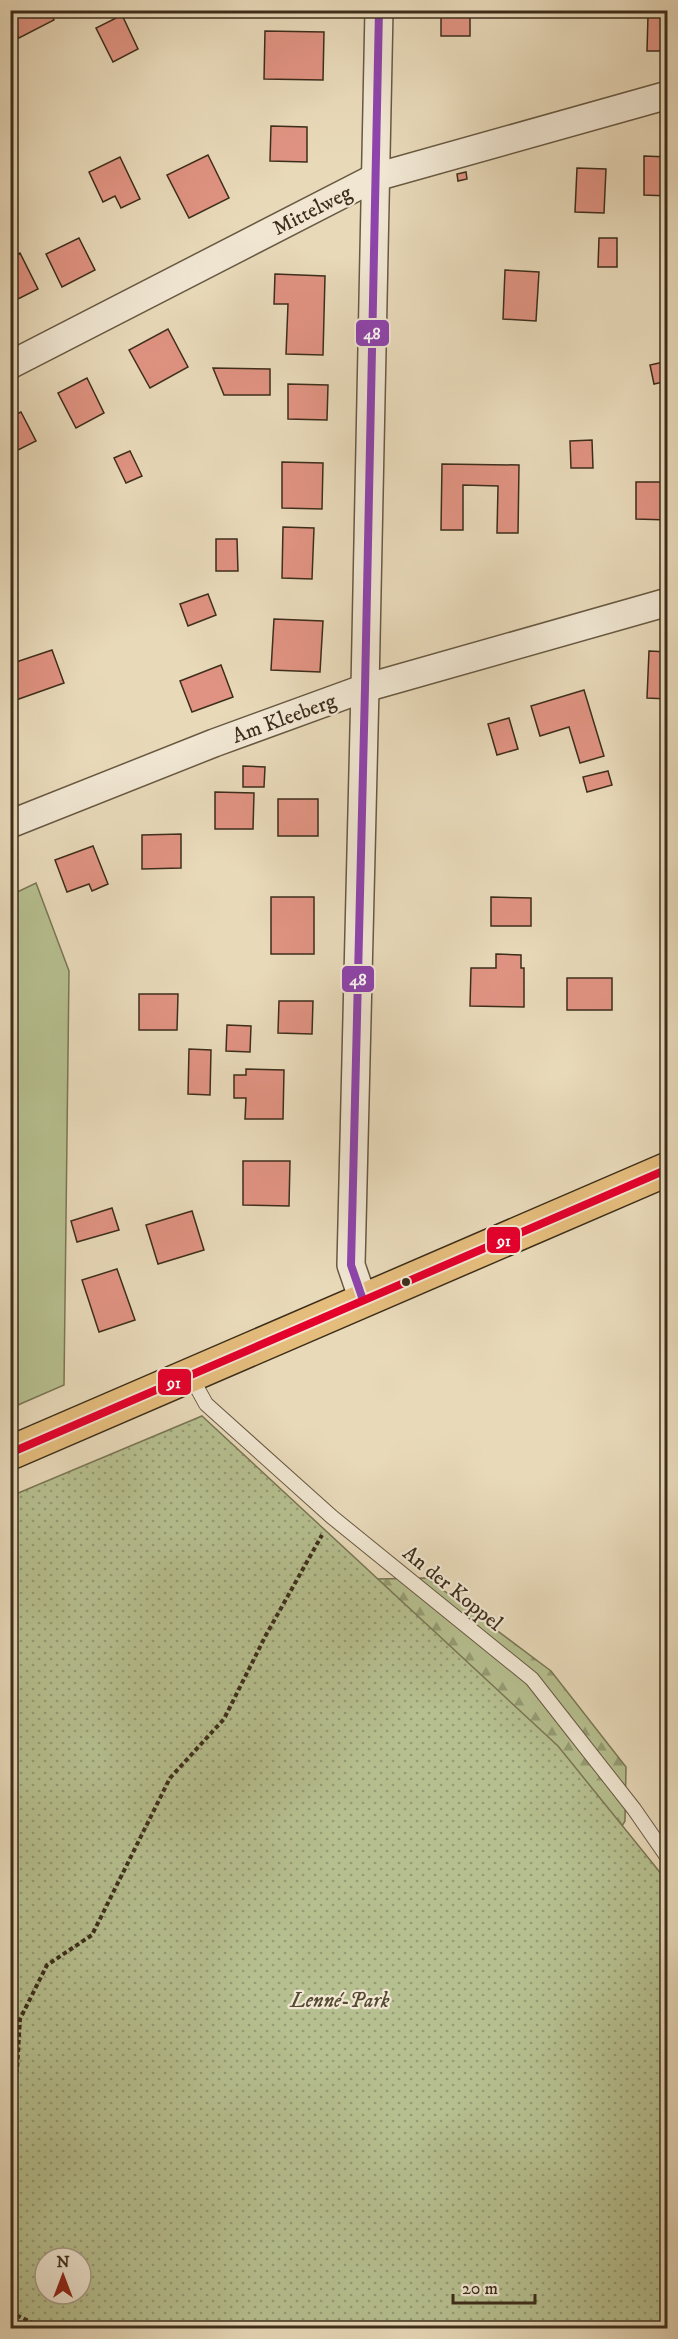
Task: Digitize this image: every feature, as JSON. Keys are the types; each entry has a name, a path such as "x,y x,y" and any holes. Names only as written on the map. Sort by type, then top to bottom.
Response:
{"main road":[{"path":"10,1452 668,1169"}],"street":[{"path":"363,1300 351,1265 379,10"},
{"name":"Mittelweg","path":"10,365 376,177 668,95"},
{"name":"Am Kleeberg","path":"10,824 214,743 365,688 668,602"}],"lane":[{"name":"An der Koppel","path":"189,1374 206,1404 332,1517 532,1679 634,1809 668,1858"}],"path":[{"path":"10,2096 17,2070 20,2019 47,1965 92,1935 170,1778 224,1719 266,1635 332,1517"},
{"path":"10,2312 43,2328"}],"green space":[{"path":"36,883 69,971 64,1385 11,1408 11,895"},
{"name":"Lenné-Park","path":"202,1416 558,1746 667,1881 667,2328 11,2328 11,1496"},
{"path":"427,1578 551,1671 626,1767 625,1821 601,1861 378,1579"}],"building":[{"path":"10,10 50,10 54,20 19,38 10,21"},
{"path":"441,10 470,10 470,36 441,36"},
{"path":"122,15 138,49 113,62 96,28"},
{"path":"648,15 668,15 668,51 647,51"},
{"path":"265,31 324,32 323,80 264,79"},
{"path":"271,126 307,127 307,162 270,161"},
{"path":"208,155 229,198 189,218 167,175"},
{"path":"644,156 668,157 668,196 644,195"},
{"path":"120,157 140,199 121,208 115,196 103,202 89,172"},
{"path":"577,168 606,169 604,213 575,212"},
{"path":"466,172 467,179 458,181 457,174"},
{"path":"79,238 95,270 62,287 46,254"},
{"path":"599,238 617,238 617,267 598,267"},
{"path":"20,253 38,289 10,303 10,258"},
{"path":"505,270 539,272 536,321 503,319"},
{"path":"275,274 325,276 323,355 286,354 288,304 274,304"},
{"path":"168,329 188,367 150,388 129,350"},
{"path":"668,361 668,381 654,384 650,365"},
{"path":"213,368 270,369 270,395 224,395"},
{"path":"87,378 104,413 76,428 58,393"},
{"path":"288,384 328,385 327,420 288,419"},
{"path":"21,412 36,441 10,454 10,417"},
{"path":"592,440 593,468 571,468 570,441"},
{"path":"130,451 142,476 126,483 114,458"},
{"path":"282,462 323,463 322,509 282,508"},
{"path":"442,464 519,465 518,533 497,533 498,486 463,485 463,530 441,530"},
{"path":"636,482 668,482 668,520 636,519"},
{"path":"283,527 314,528 312,579 282,578"},
{"path":"216,539 237,539 238,571 216,571"},
{"path":"208,594 216,615 188,626 180,604"},
{"path":"274,619 323,621 320,672 271,670"},
{"path":"52,650 64,683 16,700 10,685 10,664"},
{"path":"649,651 668,652 668,699 647,698"},
{"path":"221,665 233,697 192,712 180,681"},
{"path":"584,690 604,756 580,763 569,727 540,736 531,706"},
{"path":"509,718 518,749 497,755 488,724"},
{"path":"243,766 265,767 264,787 243,787"},
{"path":"608,771 612,785 587,792 583,777"},
{"path":"215,792 254,793 253,829 215,829"},
{"path":"278,799 318,799 318,836 278,836"},
{"path":"181,834 181,868 142,869 142,835"},
{"path":"93,846 108,884 92,891 89,884 67,892 55,860"},
{"path":"271,897 314,897 314,954 271,954"},
{"path":"491,897 531,898 531,926 491,926"},
{"path":"496,954 521,955 521,968 524,968 524,1007 470,1006 471,968 496,968"},
{"path":"567,978 612,978 612,1010 567,1010"},
{"path":"139,994 178,994 177,1030 139,1030"},
{"path":"279,1001 313,1001 312,1034 278,1033"},
{"path":"227,1025 251,1026 250,1052 226,1051"},
{"path":"189,1049 211,1050 210,1095 188,1094"},
{"path":"246,1069 284,1070 283,1119 245,1119 246,1098 234,1098 234,1075 246,1075"},
{"path":"243,1161 290,1161 289,1206 243,1205"},
{"path":"112,1208 119,1230 77,1242 71,1221"},
{"path":"192,1211 204,1250 158,1264 146,1225"},
{"path":"117,1269 135,1320 99,1332 82,1280"}],"transit line":[{"name":"48","path":"363,1300 351,1265 379,10"},
{"name":"91","path":"10,1453 668,1169"}]}
